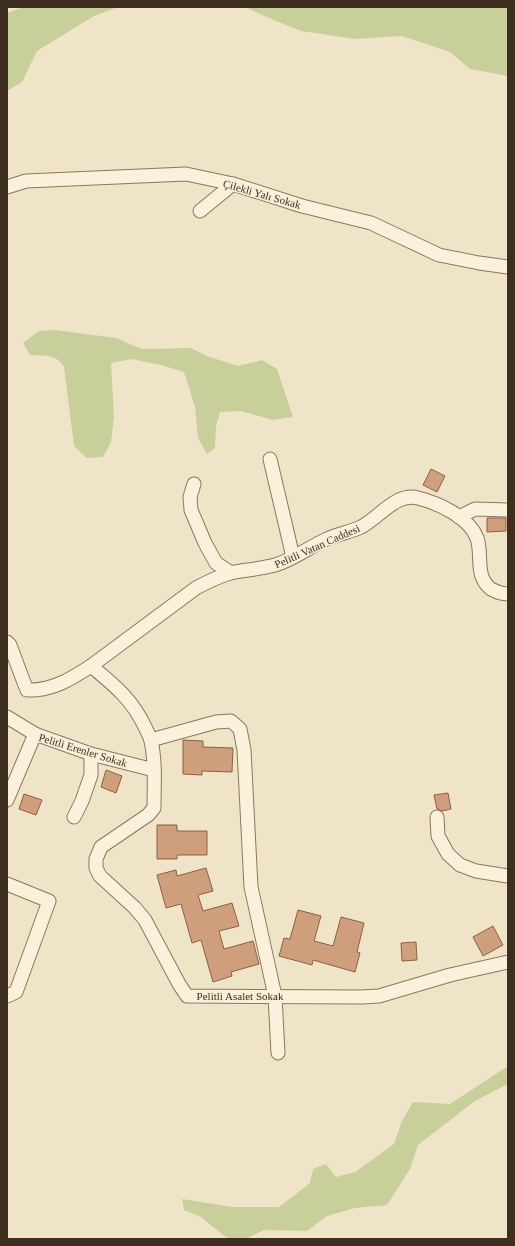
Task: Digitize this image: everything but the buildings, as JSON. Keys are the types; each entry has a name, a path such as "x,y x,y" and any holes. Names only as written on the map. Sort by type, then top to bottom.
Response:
{"street":[{"name":"Çilekli Yalı Sokak","path":"7,187 26,181 186,174 233,184 302,206 371,223 439,255 479,264 508,267"},
{"path":"200,211 233,184"},
{"path":"270,459 293,557"},
{"path":"194,484 190,497 191,510 205,543 216,563 231,573"},
{"name":"Pelitli Vatan Caddesi","path":"7,642 10,645 27,690 53,687 76,676 91,666 196,588 213,579 231,573 272,566 293,557 325,540 360,528 398,501 409,496 418,497 444,507 470,526 477,537 481,577 489,587 497,592 508,594"},
{"path":"459,517 475,509 508,510"},
{"name":"Pelitli Asalet Sokak","path":"91,666 133,704 151,740 154,770 154,808 148,815 101,847 96,859 96,868 100,876 146,920 179,984 187,996 379,996 450,975 508,962"},
{"path":"7,717 34,734"},
{"path":"151,740 216,722 231,721 240,729 244,750 252,887 275,996 278,1053"},
{"name":"Pelitli Erenler Sokak","path":"7,800 34,734 91,754 154,770"},
{"path":"74,817 82,801 91,775 91,754"},
{"path":"437,817 438,836 448,854 460,865 476,871 508,876"},
{"path":"7,884 49,902 16,992 7,996"}],"green space":[{"path":"23,7 118,7 94,16 37,51 22,82 7,91 7,13"},
{"path":"245,7 508,7 508,76 470,69 450,52 402,36 355,39 301,31"},
{"path":"55,330 116,338 142,349 191,348 207,356 238,366 262,360 277,369 293,417 273,420 241,411 220,412 216,427 215,448 207,454 198,438 195,407 184,372 161,365 131,359 111,363 114,417 111,442 103,457 87,458 74,446 64,367 58,360 50,356 30,355 23,343 39,331"},
{"path":"508,1066 508,1084 475,1101 418,1145 410,1169 387,1205 355,1208 327,1216 307,1231 264,1230 245,1239 231,1239 224,1236 201,1217 184,1210 182,1199 233,1207 279,1207 310,1183 313,1169 326,1164 336,1177 355,1172 394,1144 402,1121 413,1102 450,1104"}]}
